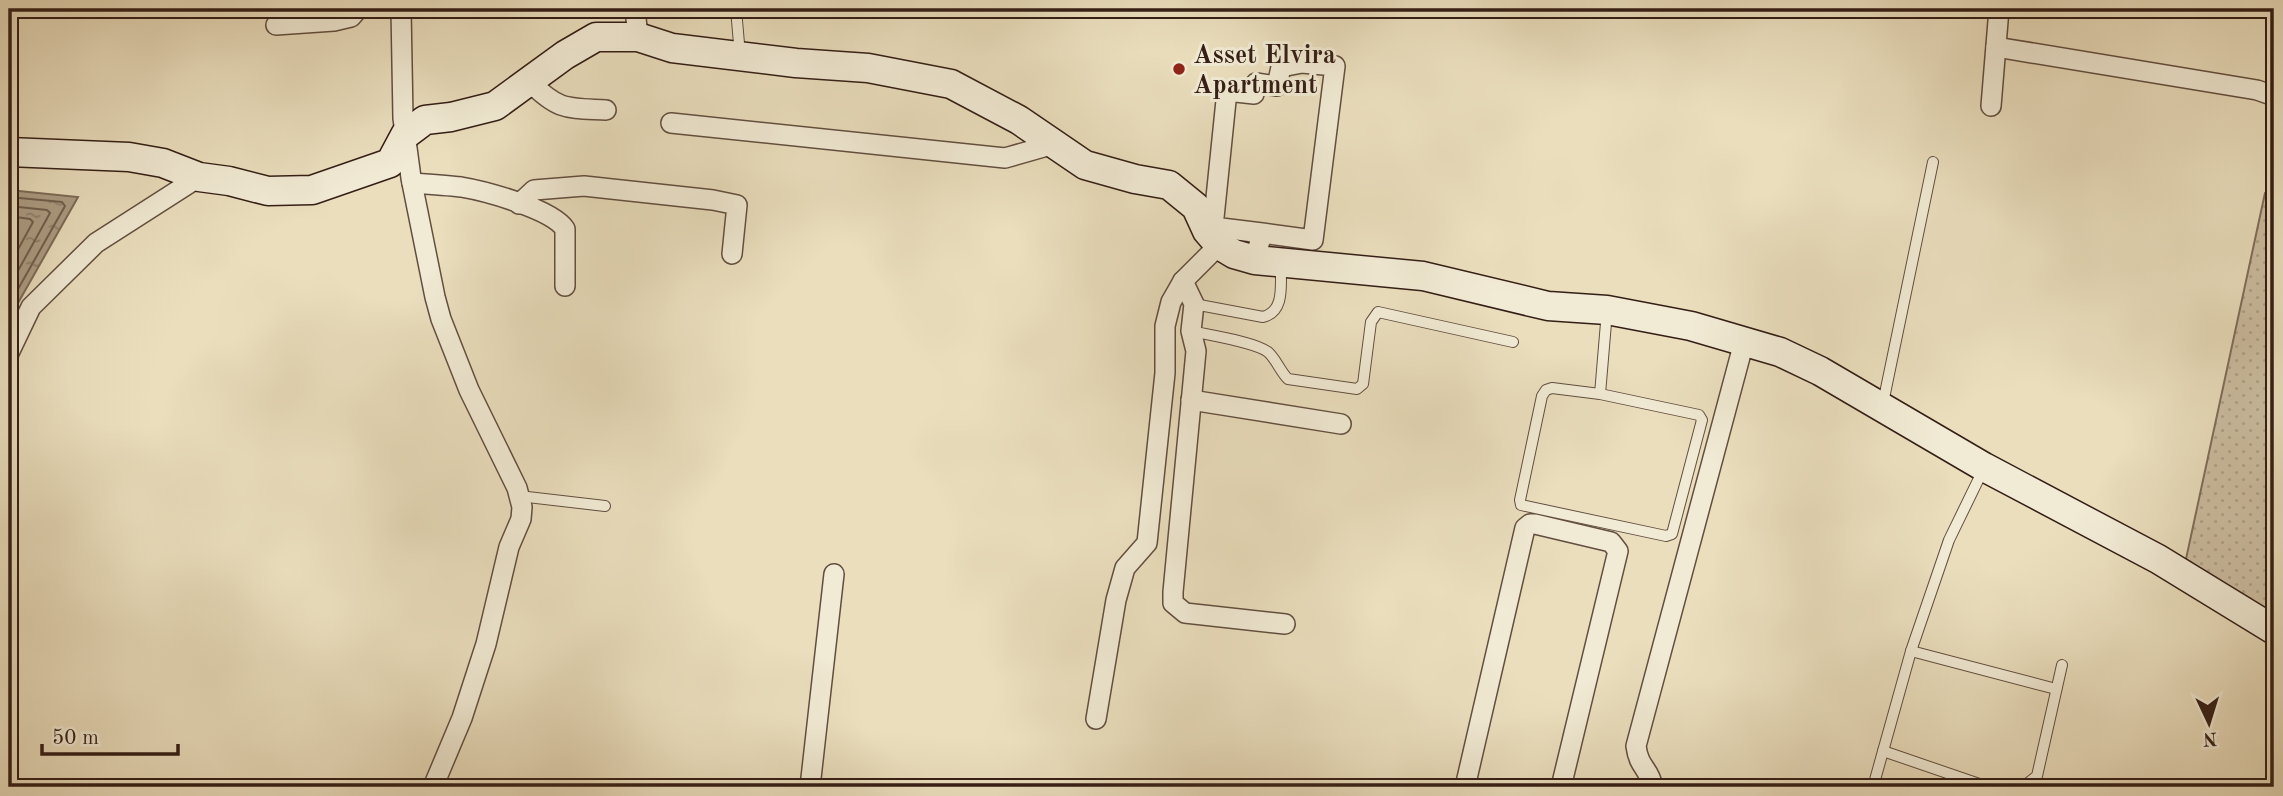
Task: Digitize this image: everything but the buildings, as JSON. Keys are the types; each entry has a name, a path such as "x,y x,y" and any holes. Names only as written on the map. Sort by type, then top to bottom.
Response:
{"street":[{"path":"276,25 334,21 351,17 358,9"},
{"path":"401,9 405,135 412,183 441,319 469,390 519,496 521,519 509,547 486,644 462,718 433,787"},
{"path":"635,9 638,37"},
{"path":"1991,106 1999,9"},
{"path":"9,152 129,157 163,163 199,177 268,191 312,190 390,163 405,135 425,120 451,117 495,106 565,55 596,37 638,37 671,48 796,64 868,68 951,84 1019,121 1085,166 1169,185 1196,207 1207,231 1219,245 1234,254 1268,261 1423,276 1548,306 1607,310 1691,326 1780,352 1820,371 1984,467 2158,559 2274,630"},
{"path":"1996,47 2257,90 2274,96"},
{"path":"1302,63 1335,66 1313,240 1262,233 1213,227 1227,90 1254,94 1256,83 1277,86 1281,67 1302,63"},
{"path":"530,82 549,101 561,106 606,110"},
{"path":"671,123 1005,158 1054,144"},
{"path":"9,353 31,307 96,243 199,177"},
{"path":"412,183 462,187 547,213 560,221 565,229 565,286"},
{"path":"519,204 534,190 584,186 737,205 732,254"},
{"path":"1262,233 1268,261"},
{"path":"1096,719 1116,600 1125,568 1147,543 1165,373 1165,326 1171,302 1183,282 1219,245"},
{"path":"1183,282 1194,304 1191,331 1196,351 1174,603 1185,613 1285,624"},
{"path":"1653,787 1650,774 1638,763 1636,746 1744,342"},
{"path":"1191,400 1340,424"},
{"path":"1468,787 1525,528 1530,524 1611,542 1618,551 1561,787"},
{"path":"810,787 834,574"}],"lane":[{"path":"736,9 740,55"},
{"path":"1882,407 1933,162"},
{"path":"1194,304 1263,317 1271,315 1279,302 1268,261"},
{"path":"1601,394 1607,310"},
{"path":"1191,331 1261,347 1271,355 1280,372 1288,379 1357,389 1363,384 1371,322 1378,312 1513,342"},
{"path":"1552,388 1601,394 1699,415 1702,420 1672,534 1667,536 1521,505 1542,396 1546,390 1552,388"},
{"path":"1873,787 1911,651 1950,540 1984,467"},
{"path":"519,496 605,506"},
{"path":"1911,651 2056,688"},
{"path":"2022,787 2036,776 2062,665"},
{"path":"1883,751 1988,787"}],"shaded area":[{"path":"2274,190 2274,620 2186,559 2265,193"}],"water":[{"path":"9,190 78,197 9,319"}],"place":[{"name":"Asset Elvira Apartment","path":"1179,69"}]}
